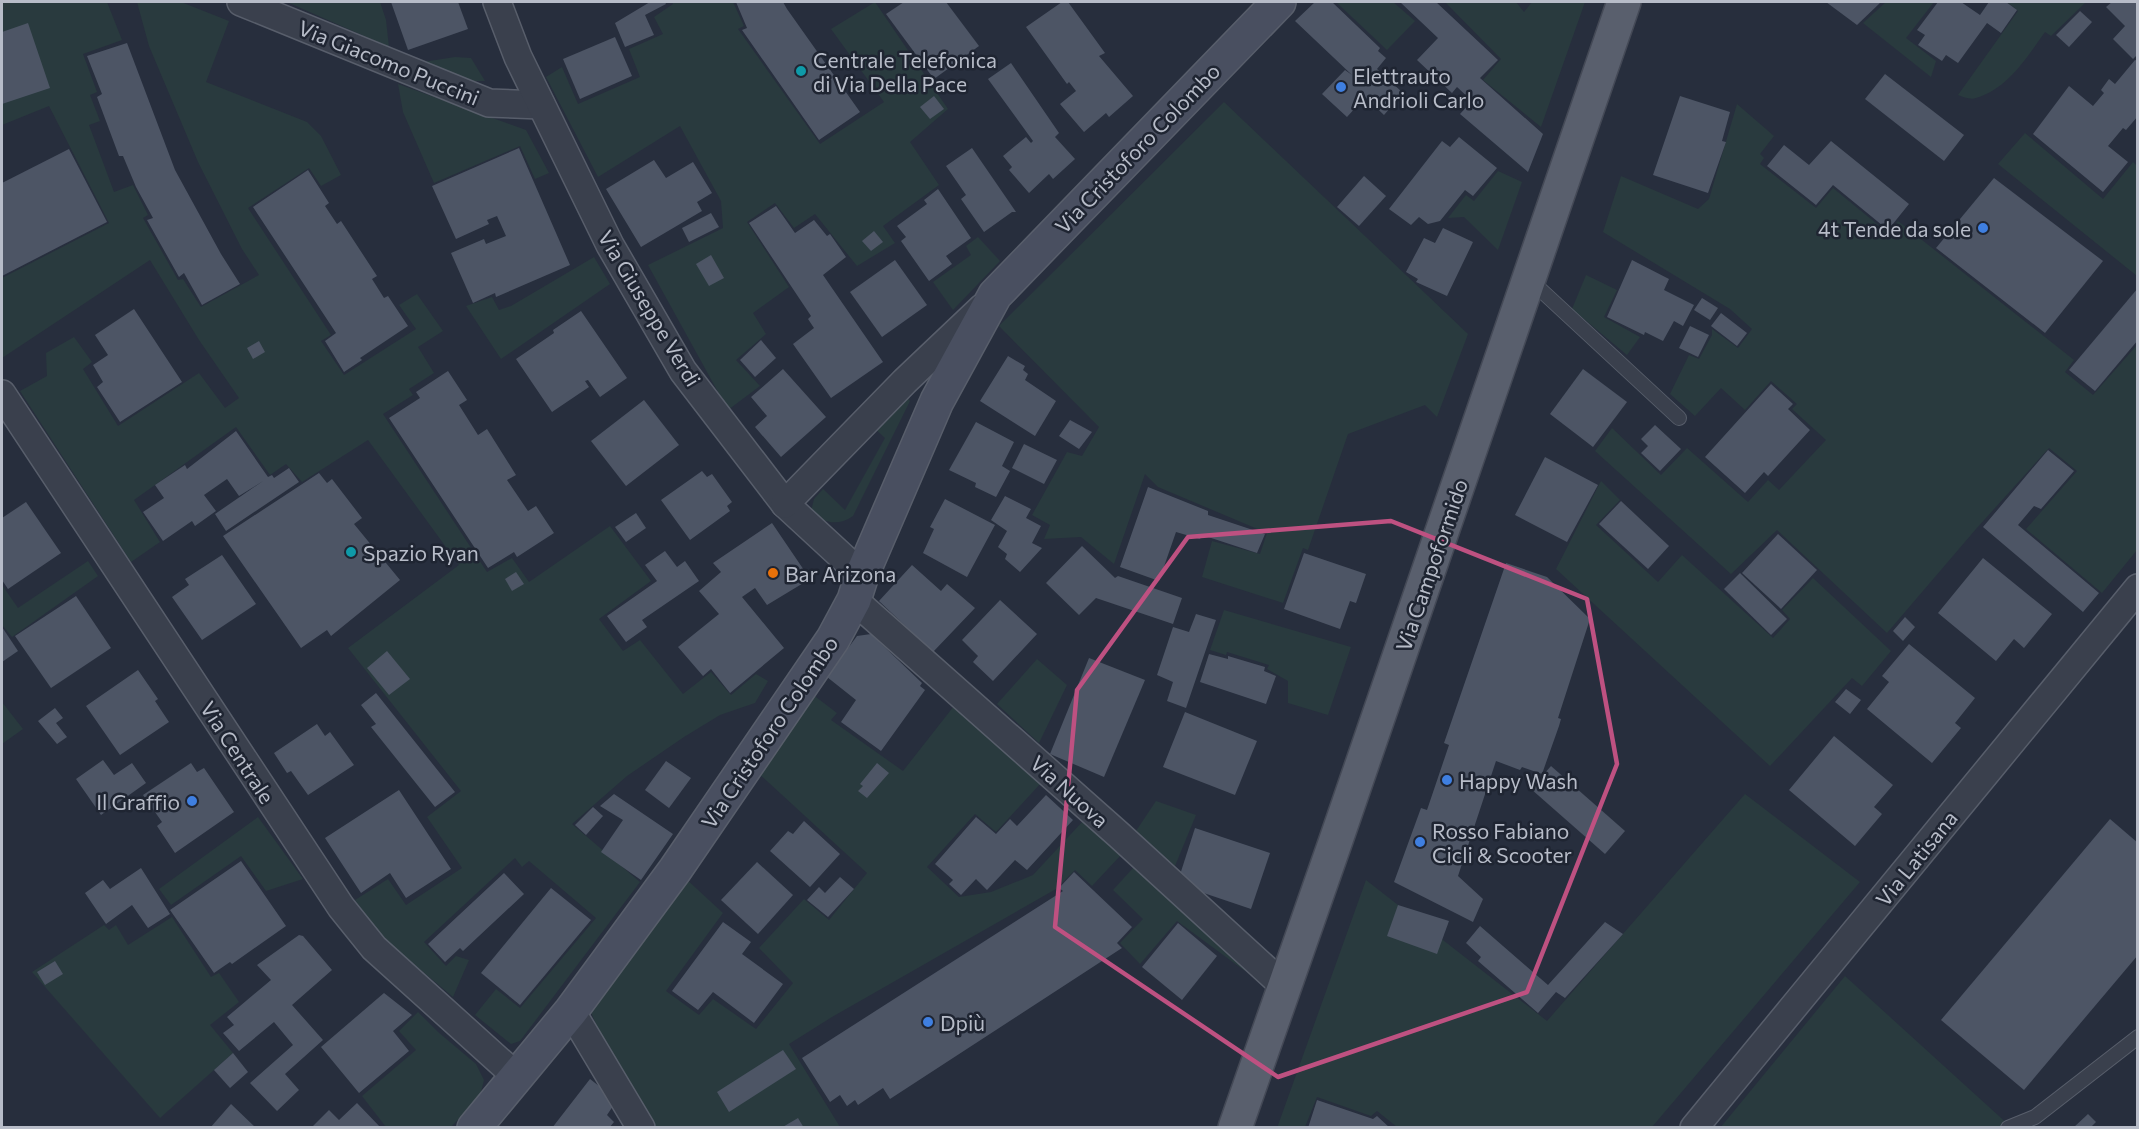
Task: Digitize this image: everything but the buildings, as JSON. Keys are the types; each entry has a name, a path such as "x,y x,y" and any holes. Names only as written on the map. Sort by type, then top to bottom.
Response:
{"main road":[{"name":"Via Cristoforo Colombo","path":"474,1128 571,1011 675,870 833,639 858,587 937,401 995,296 1279,2"},
{"name":"Via Campoformido","path":"1235,1128 1530,280 1624,2"}],"street":[{"name":"Via Giacomo Puccini","path":"241,2 489,103 541,105"},
{"name":"Via Giuseppe Verdi","path":"497,2 518,57 610,245 683,371 785,504 858,587"},
{"name":"Via Cristoforo Colombo","path":"785,504 905,381 995,296"},
{"name":"Via Centrale","path":"2,394 341,907 374,948 516,1077"},
{"name":"Via Nuova","path":"858,587 1119,835 1284,986"},
{"name":"Via Latisana","path":"1694,1128 2138,588"},
{"path":"571,1011 641,1128"}],"lane":[{"path":"1530,280 1679,418"},
{"path":"2008,1128 2035,1117 2138,1037"}],"highlighted area":[{"path":"1391,521 1587,599 1617,764 1527,992 1278,1077 1055,927 1077,690 1188,537"}],"shaded area":[{"path":"2,2 107,2 122,40 83,54 97,92 90,95 100,121 89,125 114,192 133,185 148,215 143,218 178,280 183,279 201,307 259,275 242,249 198,162 149,46 137,2 181,2 229,21 206,82 307,122 321,136 341,175 321,186 309,168 248,208 331,335 321,341 344,375 416,329 399,305 417,294 443,331 418,347 434,373 409,389 413,395 383,414 487,572 512,558 529,582 610,526 651,581 599,619 623,651 640,640 683,694 711,672 731,695 756,674 768,681 755,703 720,715 684,737 627,776 572,824 640,882 520,1041 511,1044 475,1015 496,989 520,1008 596,918 529,861 522,867 515,858 424,942 446,966 456,956 469,960 453,997 380,936 355,900 388,879 406,905 462,868 427,817 461,791 348,648 459,565 368,440 302,482 286,464 270,475 236,427 134,500 160,542 131,562 20,391 47,376 46,353 74,337 92,362 83,369 118,426 199,373 225,408 239,398 199,340 150,260 2,358 2,278 109,223 49,106 2,125"},
{"path":"287,2 380,2 386,20 389,47"},
{"path":"672,2 733,2 744,26 738,29 820,144 884,102 831,29 875,2 948,109 910,142 939,185 883,226 895,243 857,266 815,214 794,228 775,203 747,222 789,287 753,313 766,334 736,360 760,386 728,410 648,265 723,228 721,201 680,126 598,177 546,77 562,67 578,104 640,77 629,49 663,34 654,17 673,4"},
{"path":"1336,2 1393,2 1415,21 1387,50"},
{"path":"1445,2 1516,2 1524,12 1532,2 1585,2 1541,127 1483,80 1501,59"},
{"path":"1886,2 1934,2 1906,38 1936,61 1931,77 1863,23"},
{"path":"2007,2 2086,2 2051,36 2045,32 2016,71 1998,87 1974,99 1958,95 2018,11"},
{"path":"455,57 471,58 485,81 466,81 423,62"},
{"path":"398,84 526,130 549,173 535,179 520,146 434,183 403,112"},
{"path":"1224,102 1468,334 1437,417 1425,405 1348,434 1308,550 1303,548 1283,603 1202,577 1212,541 1260,554 1267,533 1158,487 1145,474 1114,564 1081,537 1044,539 1050,525 1032,515 1067,452 1082,456 1099,427 999,326"},
{"path":"1737,104 1774,136 1760,154 1764,158 1760,164 1816,208 1833,188 1888,233 1898,221 2074,360 2065,372 2093,395 2137,345 2137,550 2102,593 2026,529 2077,471 2049,448 1887,633 1777,530 1731,574 1595,451 1612,428 1661,475 1687,448 1748,502 1768,480 1779,490 1826,440 1792,409 1797,404 1771,381 1745,410 1721,388 1695,416 1670,394 1689,355 1699,359 1712,335 1712,329 1738,348 1752,329 1730,309 1603,232 1621,176 1698,209 1709,199"},
{"path":"2025,133 2103,199 2133,162 2137,166 2137,276 1998,164"},
{"path":"1498,171 1522,182 1498,250 1464,217 1448,218 1466,195 1474,201"},
{"path":"978,237 1000,261 953,310 933,282 971,255 966,246"},
{"path":"594,257 610,284 501,359 466,306 492,297 499,310 511,306"},
{"path":"1586,275 1617,290 1604,317 1640,337 1627,355 1572,309"},
{"path":"902,392 910,401 853,516 837,522 820,519 811,511 814,499 823,489 845,510 885,438 871,425"},
{"path":"1601,481 1620,500 1596,525 1658,582 1682,555 1773,638 1790,619 1782,610 1813,578 1891,651 1862,686 1852,678 1770,766 1556,569"},
{"path":"88,561 98,576 12,637 2,625 2,585 18,608"},
{"path":"1224,610 1351,647 1328,715 1288,703 1288,681 1267,669 1269,665 1227,652 1226,655 1210,650"},
{"path":"1037,659 1067,685 1039,743 997,704"},
{"path":"812,694 837,713 831,720 903,771 954,706 1041,783 996,832 975,814 927,867 959,897 991,892 1033,875 1083,821 1121,855 1092,886 1075,870 1056,889 789,1044 840,1127 650,1127 613,1064 590,1010 684,877 723,913 666,991 699,1015 713,999 756,1029 793,983 759,948 804,899 829,920 867,873 757,772"},
{"path":"2,702 23,729 2,744"},
{"path":"1745,794 1860,882 1652,1127 1397,1127 1377,1111 1371,1116 1317,1097 1305,1127 1277,1128 1366,880 1547,1021"},
{"path":"1156,801 1196,815 1175,866 1136,831"},
{"path":"258,817 303,879 266,891 241,856 171,905 159,889"},
{"path":"1134,867 1239,960 1245,971 1177,921 1140,964 1120,943 1143,919 1113,890"},
{"path":"172,917 211,977 219,973 239,1002 210,1025 233,1053 160,1118 32,972 104,925 109,930 116,925 128,945"},
{"path":"1845,976 2011,1127 1720,1128"},
{"path":"418,1012 476,1064 484,1080 480,1096 451,1127 386,1127 362,1096 416,1050 399,1031"}],"place":[{"name":"Centrale Telefonica di Via Della Pace","path":"801,71"},
{"name":"Elettrauto Andrioli Carlo","path":"1341,87"},
{"name":"4t Tende da sole","path":"1983,228"},
{"name":"Spazio Ryan","path":"351,552"},
{"name":"Bar Arizona","path":"773,573"},
{"name":"Happy Wash","path":"1447,780"},
{"name":"Il Graffio","path":"192,801"},
{"name":"Rosso Fabiano Cicli & Scooter","path":"1420,842"},
{"name":"Dpiù","path":"928,1022"}]}
